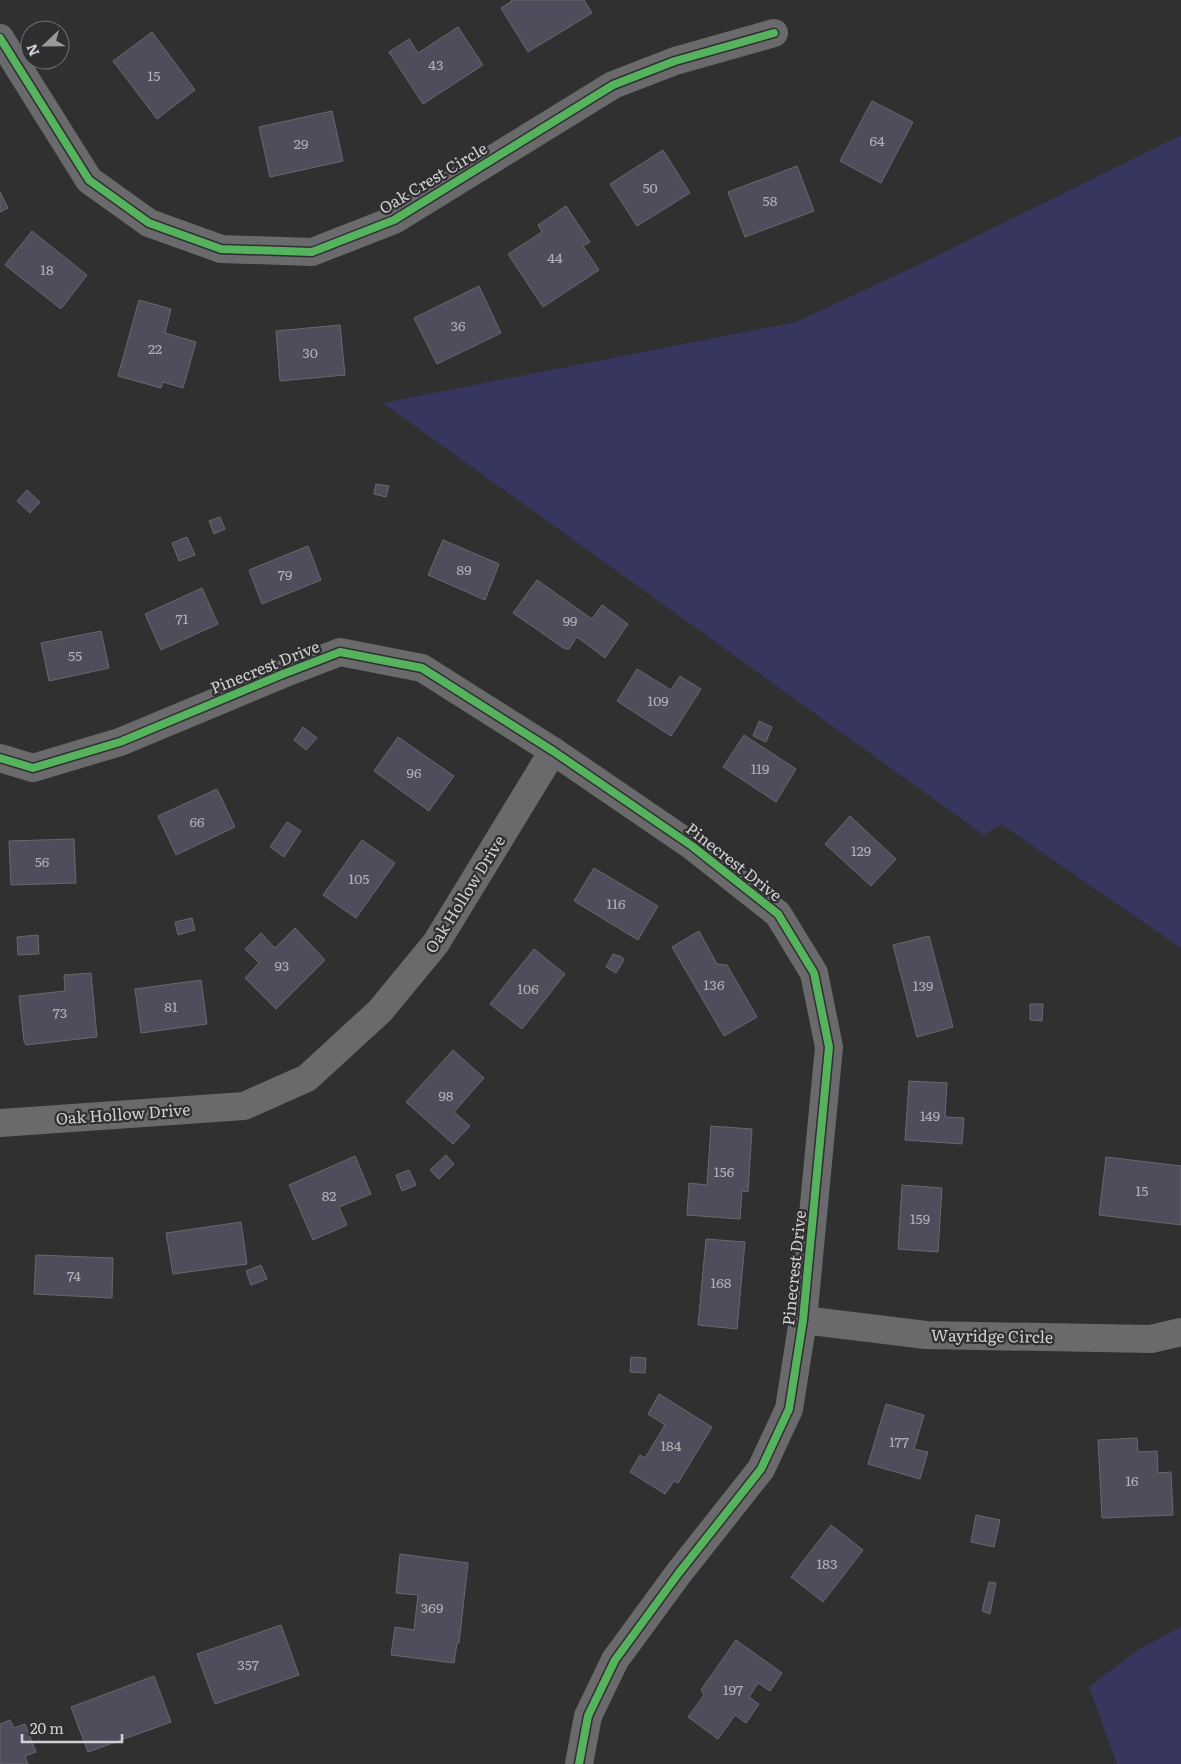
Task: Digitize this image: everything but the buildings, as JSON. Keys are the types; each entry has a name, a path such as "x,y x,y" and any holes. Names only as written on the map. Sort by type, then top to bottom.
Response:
{"street":[{"name":"Oak Crest Circle","path":"0,38 89,180 150,223 221,249 312,252 394,220 613,85 675,61 774,33"},
{"name":"Pinecrest Drive","path":"0,758 33,768 120,742 340,652 422,668 553,751 692,846 778,914 814,973 829,1047 803,1320 789,1409 761,1469 678,1574 616,1660 588,1716 579,1764"},
{"name":"Oak Hollow Drive","path":"0,1123 244,1106 307,1078 380,1011 436,943 553,751"},
{"name":"Wayridge Circle","path":"803,1320 926,1335 1151,1339 1181,1332"}],"shaded area":[{"path":"1181,135 1181,948 1001,824 984,835 383,403 796,322 935,257"},
{"path":"1181,1627 1181,1764 1117,1764 1089,1687 1139,1649"}],"cycle path":[{"path":"0,38 89,180 149,223 221,249 312,252 394,220 613,85 675,61 774,33"},
{"path":"0,758 33,768 120,742 340,652 422,668 553,751 692,846 778,914 814,973 829,1047 803,1320 789,1409 761,1469 678,1574 615,1660 588,1716 579,1764"}]}
